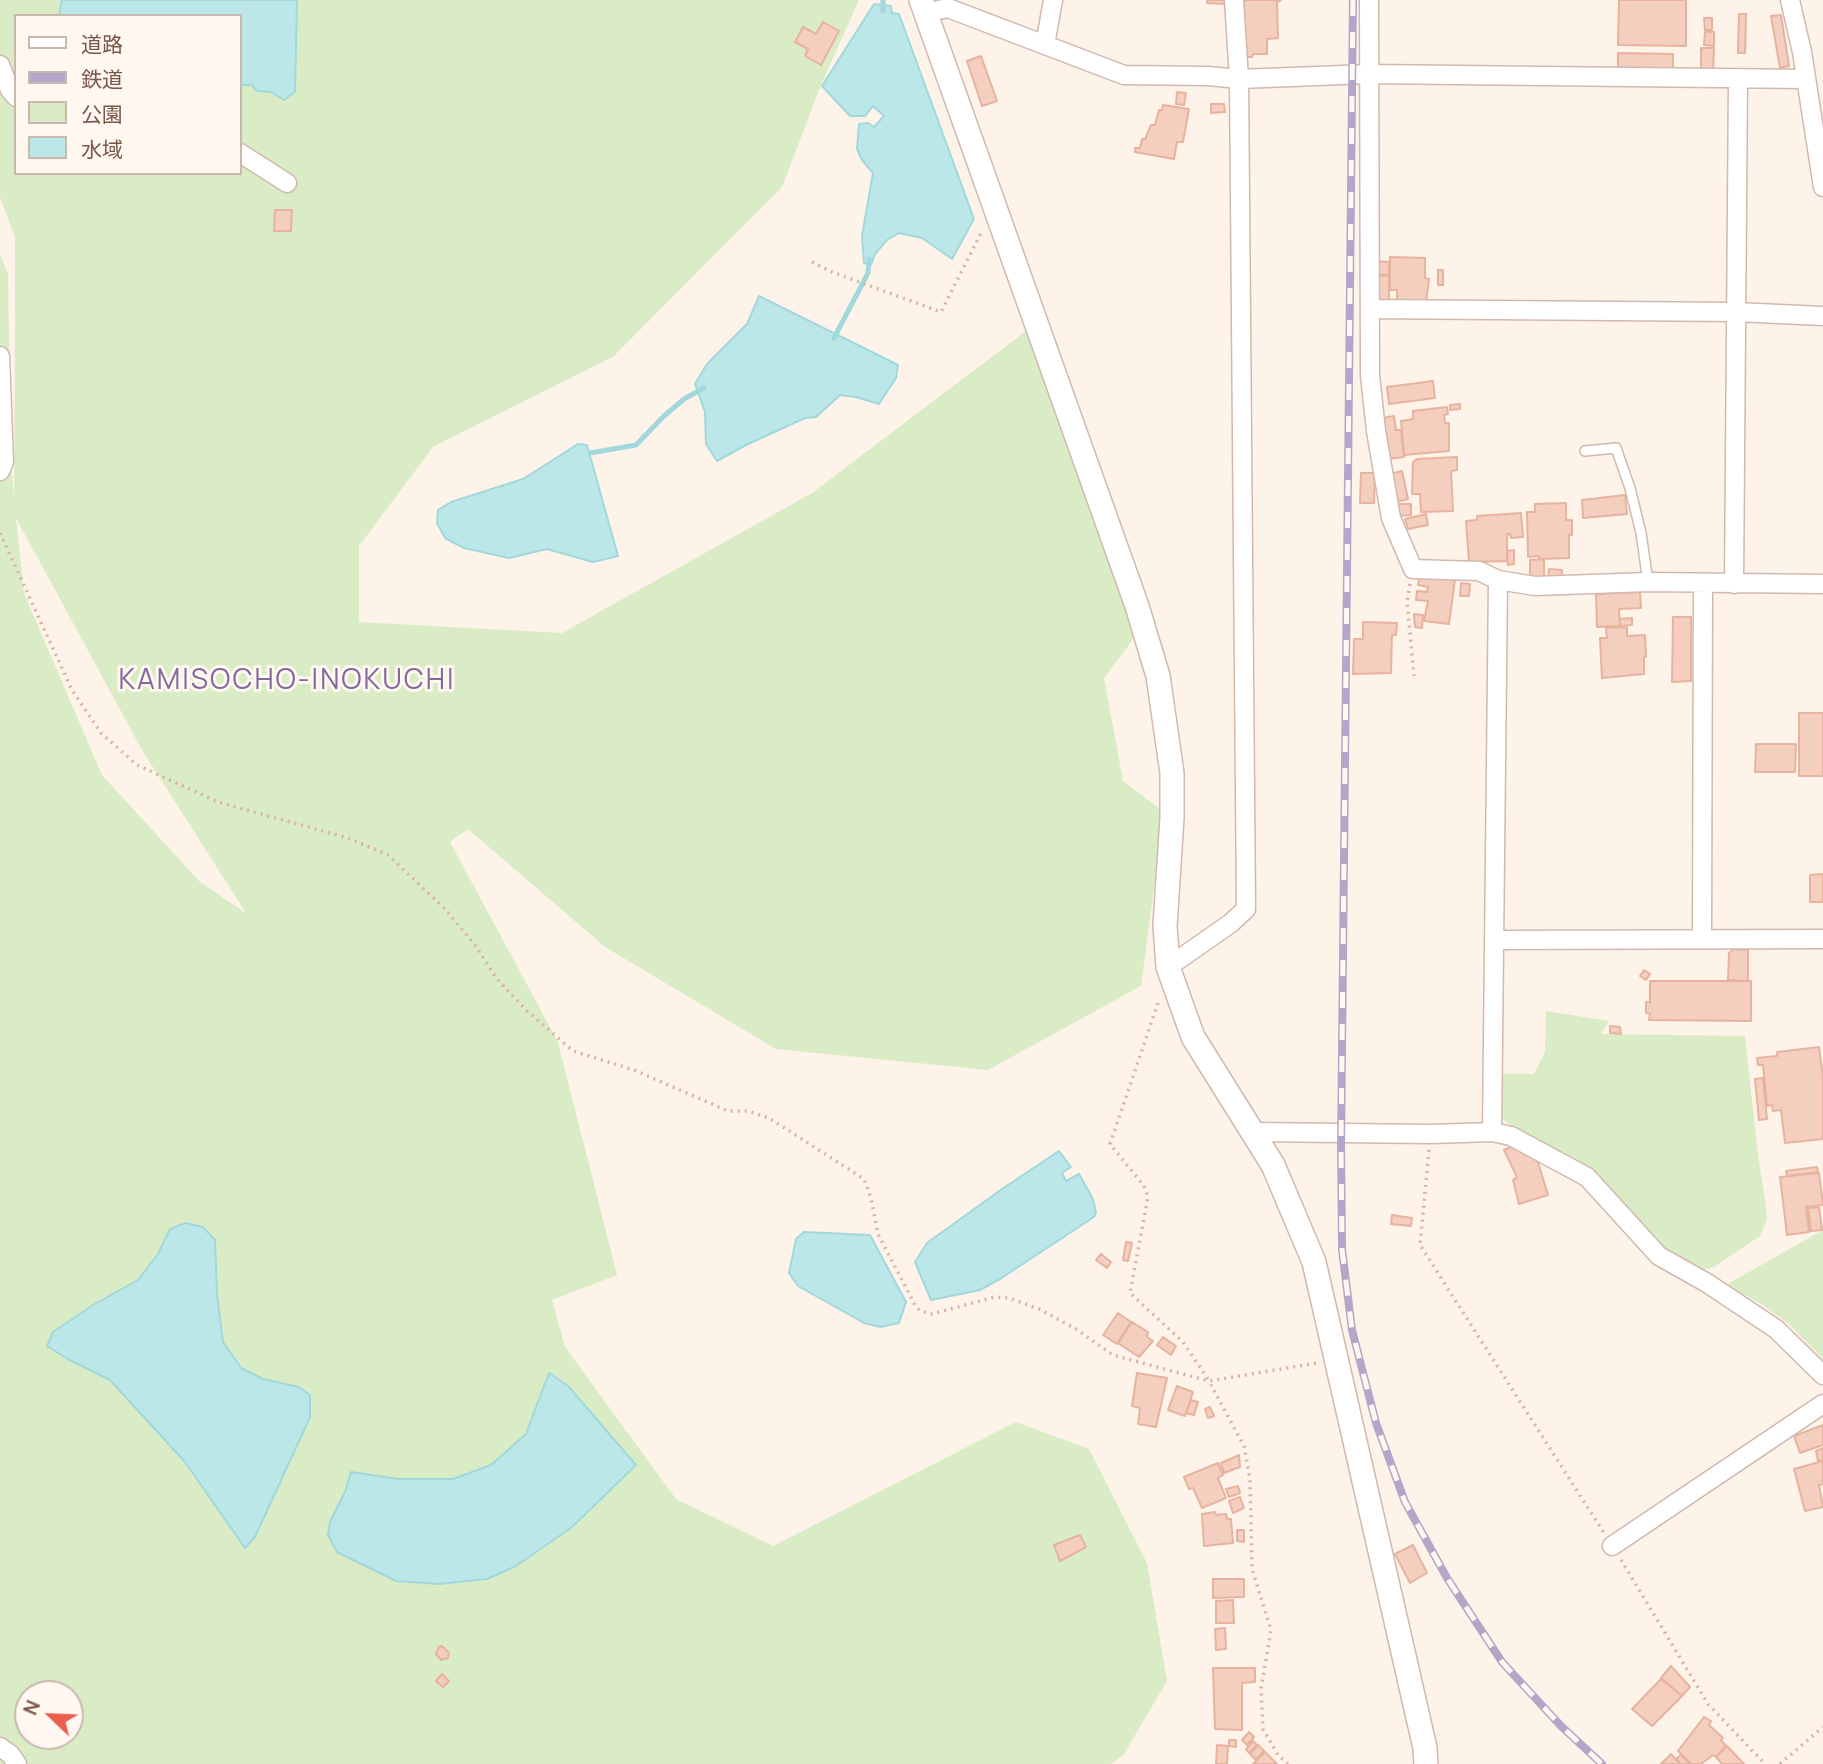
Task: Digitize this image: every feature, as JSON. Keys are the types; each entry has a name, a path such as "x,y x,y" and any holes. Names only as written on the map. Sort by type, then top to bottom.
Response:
{"street":[{"path":"1045,45 1054,0"},
{"path":"1171,976 1246,909 1239,79 1234,0"},
{"path":"1369,0 1370,375 1376,431 1391,518 1413,569 1479,572 1498,580 1535,586 1648,582 1823,584"},
{"path":"1790,0 1823,187"},
{"path":"1426,1764 1419,1721 1314,1262 1273,1165 1193,1037 1171,976 1165,926 1172,773 1158,676 1137,606 923,6 948,8 1124,75 1239,79 1368,74 1806,79"},
{"path":"0,65 14,95"},
{"path":"1734,584 1738,78"},
{"path":"242,154 287,183"},
{"path":"1370,309 1736,312 1823,316"},
{"path":"0,356 4,462 0,471"},
{"path":"1492,1132 1498,580"},
{"path":"1702,938 1703,583"},
{"path":"1494,940 1823,939"},
{"path":"1254,1132 1492,1132 1511,1136 1587,1177 1659,1256 1707,1283 1776,1329 1823,1375"},
{"path":"1612,1546 1823,1404"},
{"path":"0,1747 10,1754 17,1764"}],"lane":[{"path":"1586,451 1616,448 1642,533 1648,582"}],"path":[{"path":"812,262 941,312 979,235 997,213"},
{"path":"0,533 72,690 101,733 137,765 218,802 348,838 388,855 446,910 475,945 497,979 527,1011 573,1051 634,1070 728,1111 748,1111 769,1118 864,1179 878,1234 920,1311 932,1314 995,1297 1009,1298 1038,1309 1076,1329 1113,1355 1209,1381 1336,1360"},
{"path":"1413,569 1408,601 1414,676"},
{"path":"1171,976 1162,992 1110,1144 1144,1186 1148,1197 1130,1293 1183,1342 1209,1381 1244,1446 1250,1479 1252,1569 1271,1630 1261,1689 1264,1729 1278,1755 1288,1764"},
{"path":"1431,1134 1420,1245 1612,1546 1708,1704 1765,1764"},
{"path":"1780,1764 1823,1727"}],"green space":[{"path":"0,0 859,0 821,85 782,187 613,357 433,447 359,546 359,622 562,633 812,493 1030,328 1135,637 1104,678 1123,781 1164,812 1141,986 988,1070 776,1049 605,947 468,829 450,842 558,1042 617,1275 552,1300 565,1347 676,1499 773,1546 1016,1422 1089,1449 1147,1563 1167,1681 1124,1754 1111,1764 0,1764 0,255 8,274 11,467 14,496 15,238 0,197","holes":["16,518 142,750 246,913 200,882 102,775 24,593"]},
{"path":"1546,1011 1609,1021 1601,1034 1745,1036 1766,1206 1767,1220 1760,1236 1714,1267 1703,1270 1666,1250 1594,1171 1512,1127 1504,1120 1500,1114 1498,1074 1534,1074 1545,1052"},
{"path":"1823,1230 1823,1359 1789,1324 1763,1305 1726,1285"}],"water":[{"path":"62,0 297,0 295,92 284,100 271,92 257,91 252,85 242,85 242,14 59,14"},
{"path":"874,4 891,6 892,13 899,14 974,219 952,259 922,238 899,233 887,240 875,254 871,265 864,263 862,236 873,173 857,149 859,124 868,123 874,127 884,116 873,106 865,116 850,116 822,86"},
{"path":"759,296 898,365 896,378 879,404 840,395 816,417 805,418 717,461 706,444 705,412 695,384 707,364 747,324"},
{"path":"578,444 587,445 618,556 593,562 547,549 509,558 464,548 445,538 437,523 438,510 451,502 523,479"},
{"path":"1059,1151 1071,1167 1062,1173 1066,1181 1079,1174 1093,1199 1096,1213 1094,1217 980,1290 931,1300 915,1262 927,1243"},
{"path":"185,1223 203,1227 215,1240 217,1295 223,1342 241,1368 263,1379 299,1387 310,1395 310,1417 255,1537 245,1548 185,1462 110,1380 47,1346 53,1332 93,1305 138,1280 158,1254 170,1229"},
{"path":"804,1232 870,1235 906,1302 899,1323 880,1327 864,1323 798,1286 789,1273 796,1239"},
{"path":"549,1373 568,1386 636,1465 572,1527 516,1566 487,1579 439,1584 396,1581 337,1552 328,1535 330,1522 345,1492 351,1472 398,1479 453,1479 491,1465 526,1434"}],"building":[{"path":"1207,0 1226,0 1225,4 1207,3"},
{"path":"1244,0 1281,0 1277,2 1278,38 1267,39 1267,54 1245,57"},
{"path":"1619,0 1686,0 1686,46 1618,45"},
{"path":"1739,14 1746,14 1745,53 1738,53"},
{"path":"1781,15 1789,66 1780,68 1771,16"},
{"path":"1704,18 1712,18 1712,30 1705,30"},
{"path":"823,22 839,31 821,65 805,56 808,49 795,42 803,27 816,34"},
{"path":"1705,32 1714,32 1714,46 1704,45"},
{"path":"1701,48 1714,48 1713,73 1701,73"},
{"path":"1618,53 1673,54 1673,70 1618,69"},
{"path":"981,56 997,101 982,106 967,61"},
{"path":"1177,92 1186,93 1184,105 1176,104"},
{"path":"1211,104 1224,104 1225,112 1211,113"},
{"path":"1163,105 1189,109 1183,142 1177,142 1174,159 1135,152 1135,148 1140,148 1151,125 1155,125"},
{"path":"275,210 292,210 291,231 274,231"},
{"path":"1390,257 1425,258 1425,278 1429,279 1426,303 1397,303 1397,290 1390,290"},
{"path":"1377,261 1389,262 1389,275 1376,275"},
{"path":"1438,270 1443,270 1443,285 1438,285"},
{"path":"1389,275 1389,302 1376,300 1376,276"},
{"path":"1433,381 1435,398 1389,404 1387,387"},
{"path":"1460,404 1460,409 1450,410 1450,405"},
{"path":"1447,407 1448,414 1444,415 1445,423 1449,423 1449,451 1404,455 1401,421 1413,419 1413,411"},
{"path":"1394,416 1396,430 1401,430 1404,457 1388,459 1383,418"},
{"path":"1457,457 1457,470 1451,471 1453,511 1421,512 1420,494 1412,494 1413,462 1417,459"},
{"path":"1402,471 1408,499 1396,502 1390,474"},
{"path":"1361,473 1375,473 1374,503 1360,503"},
{"path":"1625,495 1627,514 1583,518 1582,500"},
{"path":"1566,503 1566,520 1572,520 1569,558 1528,557 1527,512 1535,512 1535,504"},
{"path":"1397,504 1411,504 1411,515 1398,516"},
{"path":"1521,513 1523,537 1511,538 1510,534 1507,534 1507,561 1469,562 1466,521 1477,520 1477,516"},
{"path":"1426,514 1428,525 1408,529 1405,519"},
{"path":"1514,550 1514,564 1508,565 1507,551"},
{"path":"1544,559 1544,578 1530,578 1530,560"},
{"path":"1549,569 1562,570 1561,582 1548,581"},
{"path":"1420,575 1455,579 1449,624 1424,621 1428,601 1416,600 1417,591 1427,592 1428,587 1418,585"},
{"path":"1461,583 1470,584 1469,596 1460,596"},
{"path":"1640,592 1641,608 1619,609 1620,626 1597,627 1596,594"},
{"path":"1414,614 1423,615 1422,628 1415,627"},
{"path":"1673,617 1691,617 1691,681 1672,682"},
{"path":"1632,618 1632,625 1620,626 1620,619"},
{"path":"1363,622 1397,623 1396,635 1392,635 1391,673 1353,674 1354,639 1363,639"},
{"path":"1627,627 1627,636 1645,635 1644,674 1602,678 1600,638 1607,638 1606,628"},
{"path":"1799,713 1823,713 1823,776 1799,776"},
{"path":"1756,744 1796,744 1795,772 1755,772"},
{"path":"1823,874 1823,902 1810,902 1810,875"},
{"path":"1734,949 1748,950 1748,981 1728,980 1729,953"},
{"path":"1644,970 1650,974 1646,980 1640,976"},
{"path":"1650,981 1751,981 1751,1021 1649,1020 1646,1002 1650,1002"},
{"path":"1610,1026 1620,1027 1621,1034 1610,1033"},
{"path":"1819,1047 1823,1078 1823,1139 1785,1143 1781,1110 1773,1111 1772,1105 1767,1106 1763,1065 1758,1065 1757,1058 1777,1056 1777,1052"},
{"path":"1763,1078 1767,1119 1759,1120 1755,1079"},
{"path":"1513,1146 1537,1159 1548,1195 1519,1204 1513,1180 1517,1177 1504,1150"},
{"path":"1817,1167 1818,1172 1787,1176 1786,1171"},
{"path":"1819,1173 1823,1205 1806,1207 1809,1232 1787,1235 1780,1177"},
{"path":"1819,1207 1822,1230 1811,1231 1808,1208"},
{"path":"1392,1215 1412,1218 1411,1226 1391,1224"},
{"path":"1126,1242 1132,1243 1128,1261 1123,1260"},
{"path":"1101,1254 1111,1262 1107,1268 1096,1260"},
{"path":"1118,1313 1131,1322 1117,1344 1103,1335"},
{"path":"1132,1322 1148,1332 1147,1337 1153,1341 1139,1357 1118,1343"},
{"path":"1163,1337 1176,1346 1171,1355 1157,1345"},
{"path":"1137,1373 1167,1378 1156,1427 1138,1424 1140,1408 1132,1406"},
{"path":"1177,1386 1193,1392 1185,1416 1168,1410"},
{"path":"1191,1400 1198,1402 1194,1415 1186,1413"},
{"path":"1210,1407 1214,1416 1208,1418 1205,1409"},
{"path":"1823,1425 1823,1445 1800,1453 1794,1436"},
{"path":"1823,1448 1823,1460 1818,1461 1816,1451"},
{"path":"1239,1455 1240,1467 1224,1473 1221,1463"},
{"path":"1823,1461 1823,1484 1819,1485 1823,1507 1805,1511 1794,1469"},
{"path":"1218,1463 1223,1475 1218,1478 1226,1498 1202,1508 1193,1488 1189,1489 1184,1477"},
{"path":"1238,1486 1240,1493 1229,1497 1226,1489"},
{"path":"1240,1497 1244,1508 1233,1513 1229,1501"},
{"path":"1215,1512 1216,1515 1226,1514 1227,1519 1231,1519 1233,1543 1204,1546 1202,1514"},
{"path":"1237,1530 1244,1530 1244,1542 1237,1541"},
{"path":"1080,1535 1086,1547 1060,1561 1054,1545"},
{"path":"1413,1545 1427,1573 1410,1583 1395,1554"},
{"path":"1213,1579 1244,1579 1244,1597 1213,1598"},
{"path":"1233,1600 1234,1623 1216,1623 1216,1601"},
{"path":"1225,1628 1226,1649 1216,1650 1215,1629"},
{"path":"442,1646 449,1653 448,1658 441,1660 436,1654"},
{"path":"1671,1666 1690,1687 1682,1696 1661,1678"},
{"path":"1213,1668 1255,1668 1255,1682 1242,1683 1242,1730 1215,1729"},
{"path":"442,1674 449,1681 443,1687 436,1681"},
{"path":"1661,1679 1682,1696 1652,1726 1632,1709"},
{"path":"1704,1717 1711,1721 1709,1725 1723,1738 1721,1740 1726,1746 1716,1757 1713,1755 1701,1764 1691,1764 1678,1751"},
{"path":"1249,1732 1254,1737 1247,1745 1242,1740"},
{"path":"1229,1740 1236,1740 1236,1747 1229,1746"},
{"path":"1253,1741 1257,1745 1249,1753 1246,1749"},
{"path":"1217,1745 1228,1746 1227,1764 1216,1764"},
{"path":"1258,1745 1264,1751 1256,1760 1250,1754"},
{"path":"1727,1746 1744,1764 1722,1764 1716,1757"},
{"path":"1265,1752 1277,1764 1253,1764"},
{"path":"1671,1754 1680,1764 1661,1764"},
{"path":"1681,1755 1690,1764 1681,1764 1676,1759"}],"waterway":[{"path":"883,0 883,11"},
{"path":"834,338 868,273 869,259"},
{"path":"590,453 636,445 684,399 704,388"}],"railway":[{"path":"1353,0 1341,1146 1342,1249 1352,1330 1376,1423 1405,1502 1447,1578 1502,1662 1561,1726 1602,1764"}],"district":[{"name":"KAMISOCHO-INOKUCHI","path":"287,681"}]}
